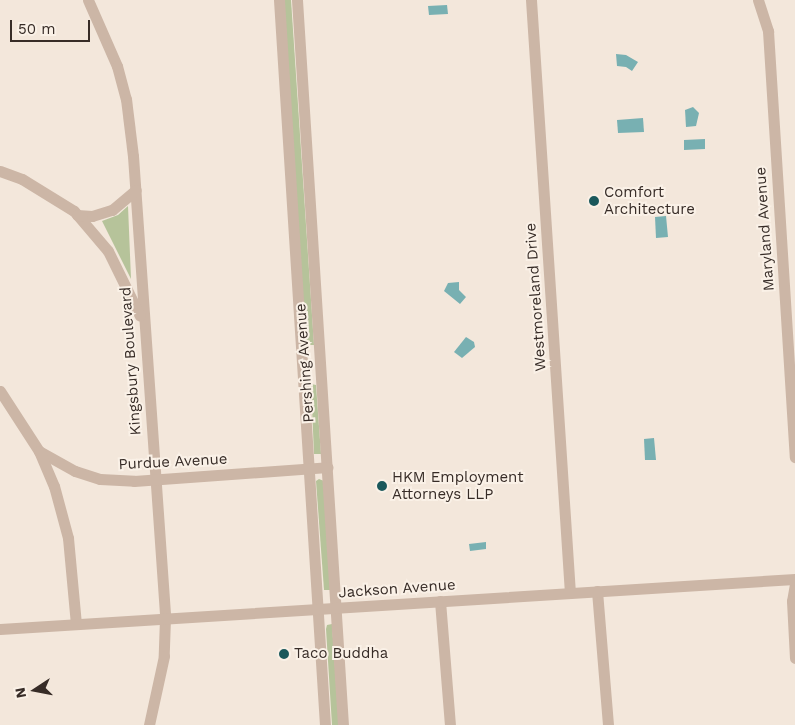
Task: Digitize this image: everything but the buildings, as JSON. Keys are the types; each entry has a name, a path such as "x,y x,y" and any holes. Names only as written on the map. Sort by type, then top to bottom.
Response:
{"street":[{"name":"Kingsbury Boulevard","path":"88,0 102,27 126,99 136,190 154,480 165,618 164,656 149,725"},
{"name":"Pershing Avenue","path":"279,0 324,725"},
{"name":"Pershing Avenue","path":"297,0 343,725"},
{"name":"Westmoreland Drive","path":"531,0 570,593"},
{"name":"Maryland Avenue","path":"758,0 768,32 795,457"},
{"path":"0,171 28,183 77,215 108,251 144,325"},
{"path":"77,215 92,216 112,210 136,190"},
{"path":"0,391 38,451 54,486 68,538 76,624"},
{"name":"Purdue Avenue","path":"38,451 75,470 100,479 154,480 327,467"},
{"name":"Jackson Avenue","path":"0,629 795,579"},
{"path":"795,584 792,601 795,658"},
{"path":"596,591 608,725"},
{"path":"440,601 450,725"}],"green space":[{"path":"283,0 291,0 314,345 306,345"},
{"path":"128,206 131,279 102,221 118,215"},
{"path":"311,384 316,385 321,454 314,454"},
{"path":"319,479 324,481 331,590 324,590 316,481"},
{"path":"332,624 339,725 332,725 326,629 327,625"}],"water":[{"path":"447,5 448,14 429,15 428,6"},
{"path":"616,54 626,55 638,62 632,71 626,67 617,66"},
{"path":"693,107 699,113 696,126 686,127 685,110"},
{"path":"643,118 644,132 618,133 617,120"},
{"path":"705,139 705,149 684,150 684,140"},
{"path":"666,216 668,237 656,238 655,217"},
{"path":"459,282 459,290 466,297 460,304 444,291 448,283"},
{"path":"466,337 474,342 475,347 462,358 454,352"},
{"path":"654,438 656,460 645,460 644,439"},
{"path":"486,542 486,549 470,551 469,544"}],"place":[{"name":"Comfort Architecture","path":"594,201"},
{"name":"HKM Employment Attorneys LLP","path":"382,486"},
{"name":"Taco Buddha","path":"284,654"}]}
